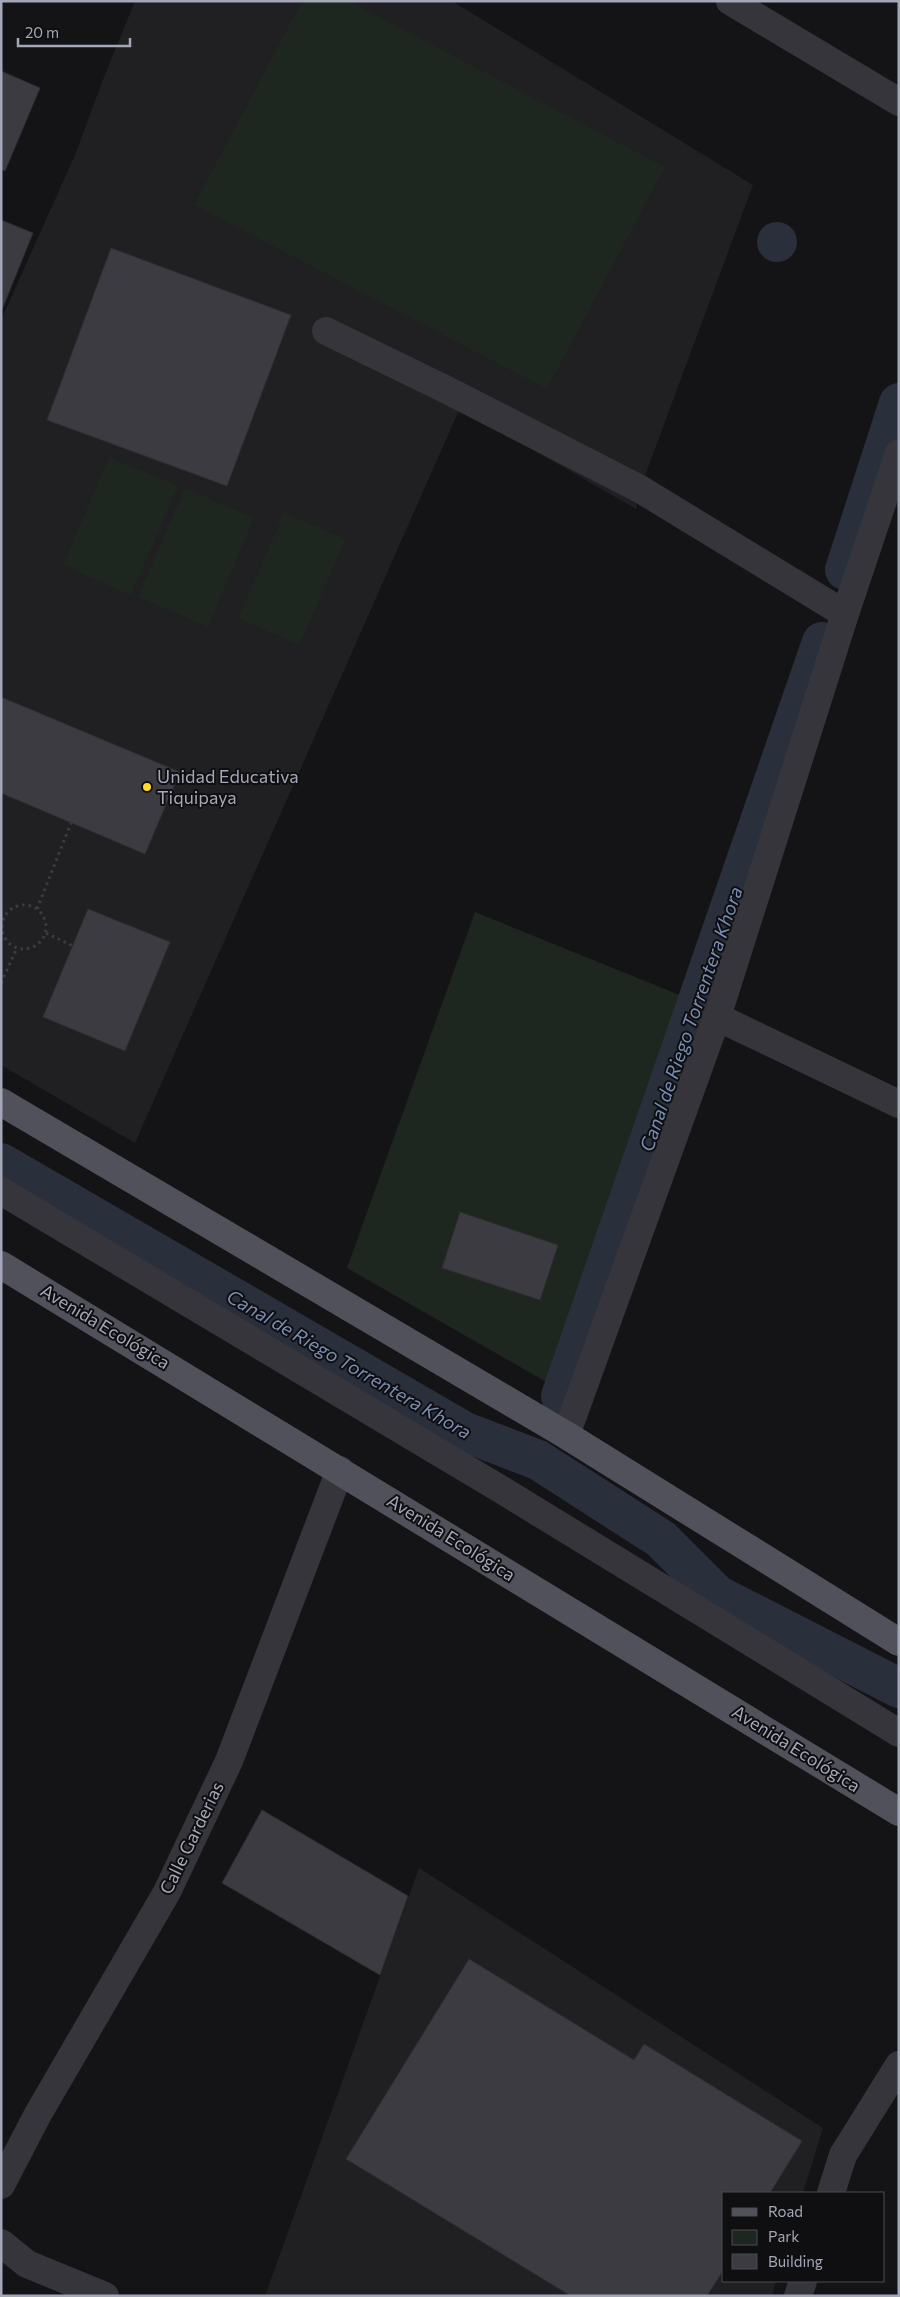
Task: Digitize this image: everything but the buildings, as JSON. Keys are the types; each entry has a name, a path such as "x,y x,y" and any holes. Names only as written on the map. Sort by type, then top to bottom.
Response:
{"main road":[{"path":"1,1102 566,1435 899,1642"},
{"name":"Avenida Ecológica","path":"1,1265 899,1812"}],"street":[{"path":"730,1 899,102"},
{"path":"326,331 640,489 845,614"},
{"path":"566,1435 717,1017 845,614 899,453"},
{"path":"717,1017 899,1104"},
{"path":"1,1191 497,1487 899,1733"},
{"name":"Calle Garderias","path":"1,2185 38,2114 167,1892 229,1762 340,1470"},
{"path":"831,2192 843,2155 899,2065"},
{"path":"1,2243 27,2264 105,2296"},
{"path":"798,2296 803,2282"}],"path":[{"path":"37,909 71,823"},
{"path":"23,906 37,909 45,920 46,934 42,940 31,948 17,948 11,944 3,932 3,916 15,907 23,906"},
{"path":"46,934 73,946"},
{"path":"1,984 17,948"}],"shaded area":[{"name":"Unidad Educativa Tiquipaya","path":"135,1 452,1 753,185 640,489 636,509 460,408 135,1143 1,1065 1,320 75,155"},
{"path":"773,222 781,222 788,225 794,231 797,242 794,253 788,259 781,262 773,262 766,259 760,253 757,246 757,238 760,231 766,225"},
{"path":"419,1868 823,2128 803,2192 722,2192 722,2282 776,2282 772,2296 265,2296"}],"green space":[{"path":"302,1 349,1 665,167 547,389 194,205"},
{"path":"109,457 178,486 131,595 63,565"},
{"path":"185,488 254,518 208,627 138,597"},
{"path":"284,513 346,539 299,645 238,618"},
{"path":"475,912 687,998 555,1387 347,1268"}],"waterway":[{"name":"Canal de Riego Torrentera Khora","path":"845,570 899,403"},
{"name":"Canal de Riego Torrentera Khora","path":"561,1396 822,642"},
{"name":"Canal de Riego Torrentera Khora","path":"1,1163 465,1432 538,1460 661,1539 717,1595 899,1688"}],"place":[{"name":"Unidad Educativa Tiquipaya","path":"147,787"}]}
